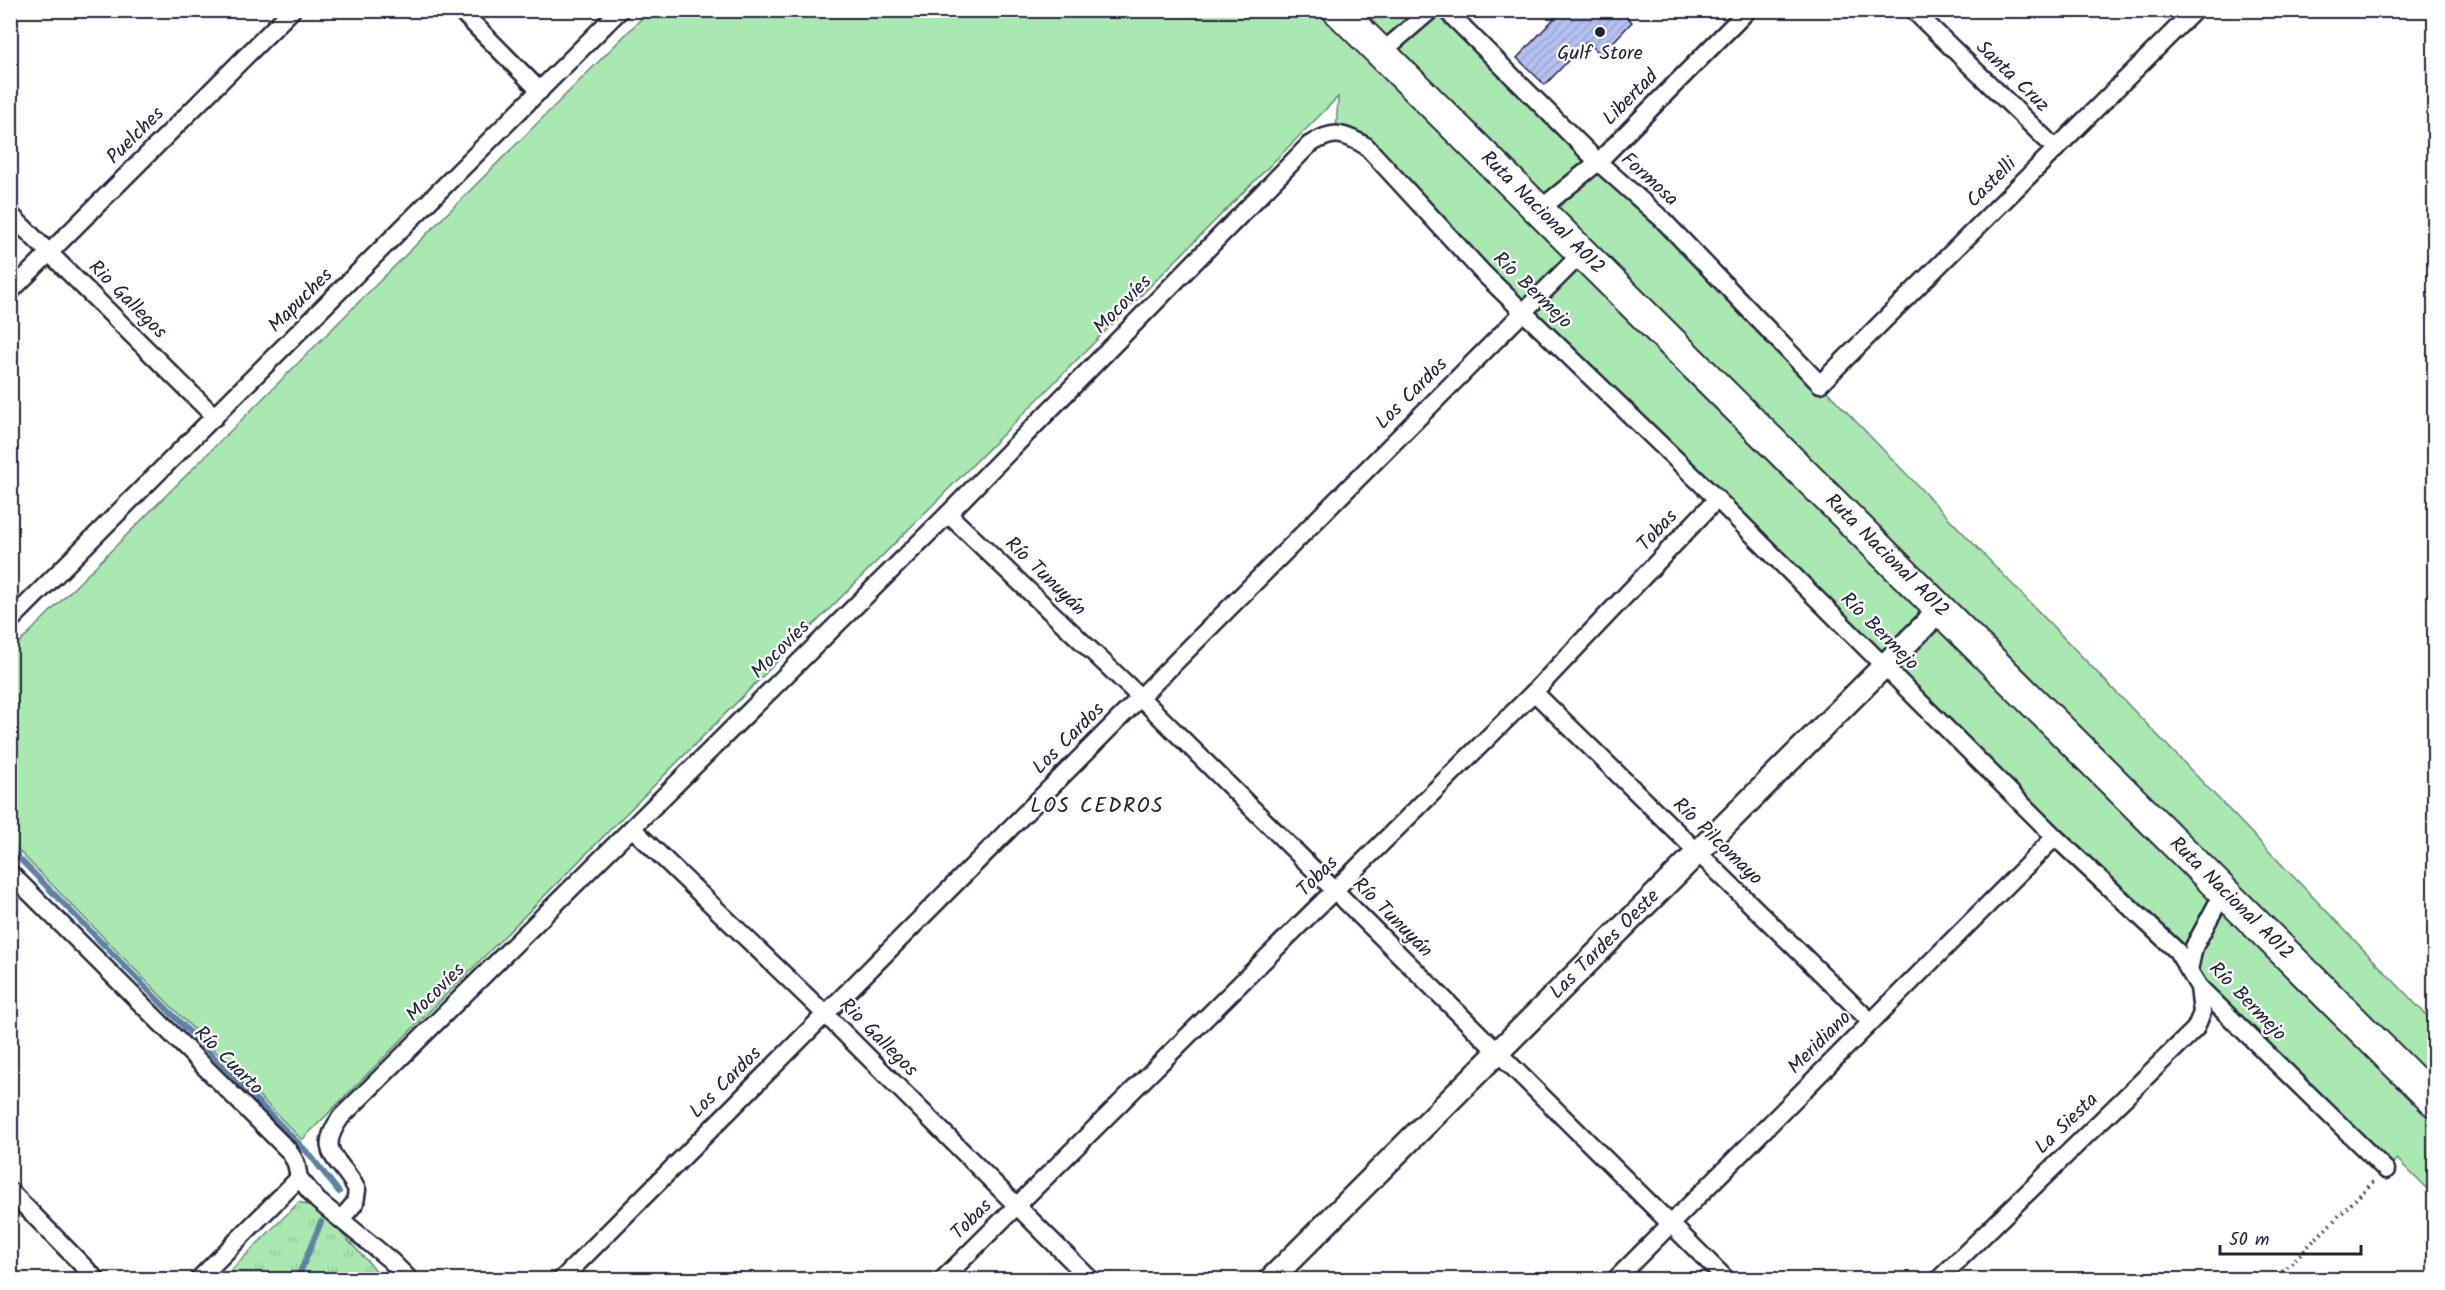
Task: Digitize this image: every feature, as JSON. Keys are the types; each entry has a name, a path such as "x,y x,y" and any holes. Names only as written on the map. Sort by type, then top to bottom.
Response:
{"highway":[{"name":"Ruta Nacional A012","path":"1338,10 2434,1101"}],"street":[{"name":"Puelches","path":"10,292 291,10"},
{"path":"460,10 540,91"},
{"name":"Mapuches","path":"10,621 620,10"},
{"path":"1381,53 1431,10"},
{"name":"Formosa","path":"1446,10 1598,162 1662,219 1820,384"},
{"name":"Libertad","path":"1539,210 1598,162 1748,10"},
{"name":"Santa Cruz","path":"1913,10 2056,149"},
{"name":"Castelli","path":"1820,384 2195,10"},
{"name":"Río Bermejo","path":"1336,134 1349,136 1366,146 1483,273 1717,500 2055,837 2178,951 2199,987 2386,1170"},
{"name":"Mocovíes","path":"342,1218 355,1203 357,1190 328,1147 329,1134 341,1117 948,514 1309,145 1325,135 1336,134"},
{"name":"Rio Gallegos","path":"10,214 215,417"},
{"name":"Los Cardos","path":"561,1280 1582,253"},
{"name":"Tobas","path":"942,1280 1534,692 1717,500"},
{"name":"Río Tunuyán","path":"948,514 1140,697 1727,1280"},
{"name":"Las Tardes Oeste","path":"1270,1280 1941,609"},
{"name":"Río Pilcomayo","path":"1534,692 1871,1022"},
{"name":"Rio Gallegos","path":"633,828 825,1014 1091,1280"},
{"name":"Meridiano","path":"1615,1280 2055,837"},
{"name":"Río Cuarto","path":"10,873 289,1150 296,1163 299,1178 317,1200 342,1218 410,1280"},
{"path":"2189,970 2194,947 2224,891"},
{"name":"La Siesta","path":"1938,1280 2195,1029 2202,1013 2199,987"},
{"path":"198,1280 299,1178"},
{"path":"10,1191 98,1280"}],"path":[{"path":"2274,1280 2386,1170"}],"green space":[{"path":"649,11 1446,11 1820,384 2434,1023 2434,1196 2397,1159 2386,1170 1366,146 1336,134 1338,97 302,1140 11,843 11,651"},
{"path":"299,1202 319,1209 384,1279 221,1280"}],"building":[{"path":"1562,10 1619,10 1632,22 1601,55 1587,41 1545,85 1517,58"}],"waterway":[{"path":"10,849 310,1155 339,1192"},
{"path":"297,1280 321,1222"}],"place":[{"name":"Gulf Store","path":"1600,32"}],"district":[{"name":"LOS CEDROS","path":"1097,806"}]}
